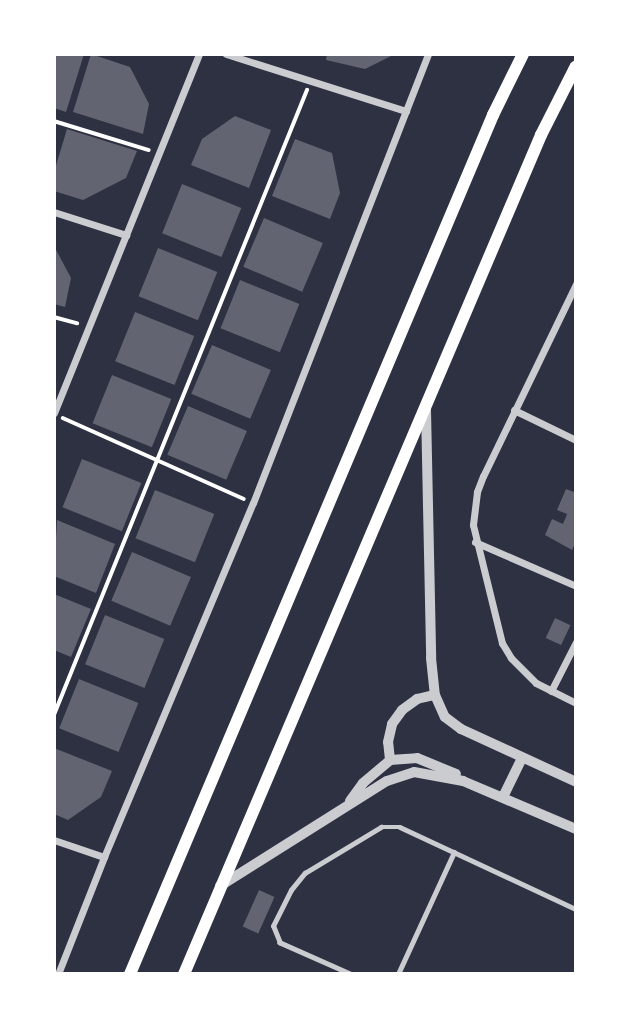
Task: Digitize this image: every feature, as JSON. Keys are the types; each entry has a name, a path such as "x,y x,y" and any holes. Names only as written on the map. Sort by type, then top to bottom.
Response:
{"main road":[{"path":"130,974 493,115 523,54"},
{"path":"184,974 541,135 576,66"}],"street":[{"path":"54,414 199,54"},
{"path":"226,54 406,111"},
{"path":"58,974 104,857 253,503 428,54"},
{"path":"54,212 126,235"},
{"path":"576,284 477,492 473,525 475,542 502,643 523,671 551,691 576,703"},
{"path":"426,410 431,658 435,695 445,717 461,729 576,782"},
{"path":"514,411 576,440"},
{"path":"475,542 576,586"},
{"path":"551,691 576,642"},
{"path":"390,760 388,742 397,717 417,699 435,695"},
{"path":"347,805 363,783 390,760 417,758 453,772 463,781"},
{"path":"503,797 522,758"},
{"path":"220,886 347,805 402,775 426,772 463,781 573,828 576,838"},
{"path":"54,840 104,857"}],"lane":[{"path":"350,974 276,938 275,920 297,881 305,873 381,827 400,827 576,909"},
{"path":"398,974 454,852"}],"path":[{"path":"54,715 311,81"},
{"path":"54,121 159,153"},
{"path":"54,317 89,327"},
{"path":"54,414 253,503"}],"building":[{"path":"54,54 84,54 66,112 54,108"},
{"path":"91,54 130,67 149,104 143,134 73,112"},
{"path":"327,54 395,54 365,69 326,60"},
{"path":"235,116 271,130 249,188 191,165 202,139"},
{"path":"67,129 137,151 126,178 83,200 54,191 54,172"},
{"path":"295,139 332,153 340,193 330,219 272,196"},
{"path":"182,184 241,208 221,257 162,233"},
{"path":"264,218 323,243 302,292 243,267"},
{"path":"54,246 71,278 65,307 54,304"},
{"path":"158,248 217,272 198,320 139,296"},
{"path":"240,280 299,304 280,352 221,328"},
{"path":"135,312 194,336 174,385 115,361"},
{"path":"212,345 271,370 250,419 191,394"},
{"path":"112,375 171,399 152,447 93,423"},
{"path":"188,406 247,431 226,480 167,455"},
{"path":"82,459 141,483 122,531 63,507"},
{"path":"576,488 576,541 572,550 545,535 552,519 563,524 567,514 557,510 566,489 574,492"},
{"path":"155,490 214,514 195,562 136,538"},
{"path":"57,520 115,544 96,593 54,576"},
{"path":"132,552 191,577 170,626 111,601"},
{"path":"54,594 91,609 71,657 54,650"},
{"path":"105,615 164,639 144,688 85,664"},
{"path":"555,618 570,625 561,645 546,638"},
{"path":"79,679 138,703 118,752 59,728"},
{"path":"54,748 112,771 101,797 68,820 54,814"},
{"path":"259,890 275,897 258,933 243,927"}]}
